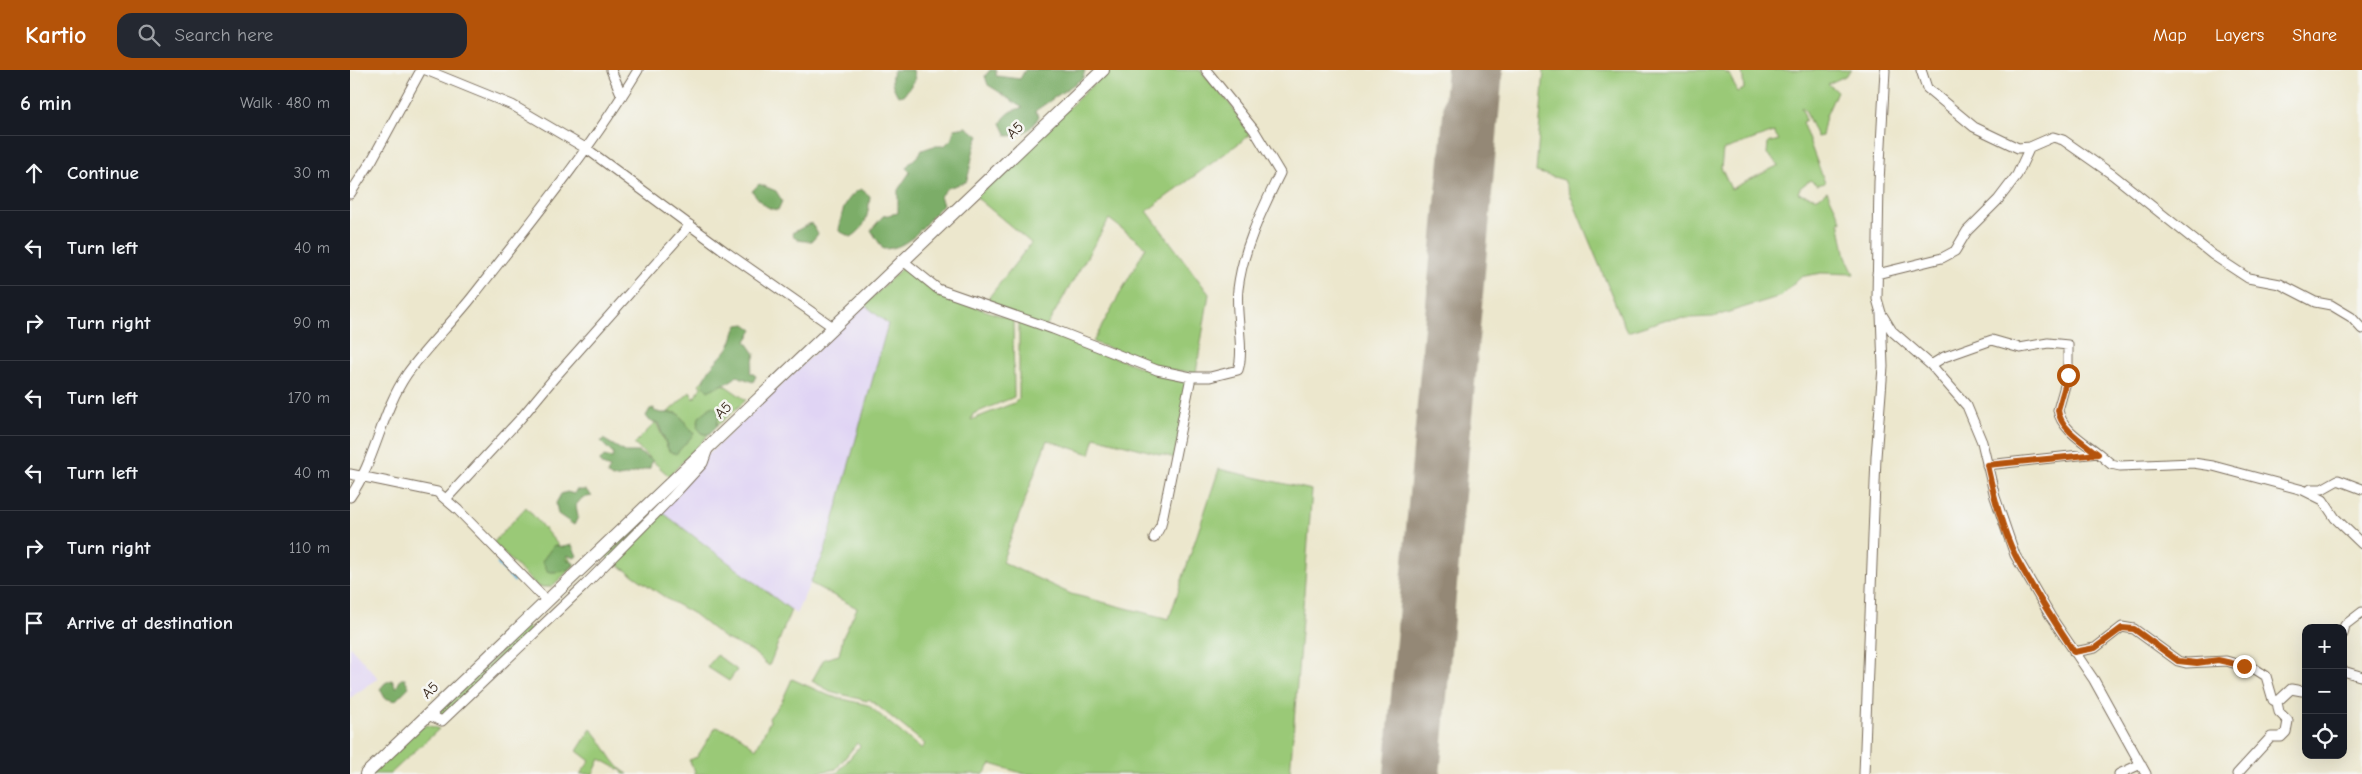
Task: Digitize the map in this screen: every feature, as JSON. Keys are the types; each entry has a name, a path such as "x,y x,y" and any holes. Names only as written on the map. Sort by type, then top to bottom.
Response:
{"highway":[{"name":"A5","path":"366,774 1103,70"}],"street":[{"path":"350,194 372,160 421,70"},
{"path":"426,70 512,105 587,149 690,225 833,326"},
{"path":"611,70 622,96"},
{"path":"350,497 364,477 392,399 406,376 472,297 587,149 638,70"},
{"path":"902,260 938,289 1053,329 1157,370 1210,377 1238,370 1241,361 1238,332 1238,289 1254,226 1280,173 1250,123 1206,70"},
{"path":"1885,70 1878,182 1876,299 1881,313 1892,331 1931,365 1967,406 1982,442 1997,505 2015,555 2074,652 2094,680 2146,774"},
{"path":"1921,70 1927,88 1974,127 2018,148 2030,147 2053,137 2063,140 2113,175 2213,255 2248,278 2280,284 2306,299 2331,305 2351,317 2362,329"},
{"path":"1877,274 1942,258 1955,251 1967,232 1998,200 2017,175 2030,147"},
{"path":"446,499 521,418 690,225"},
{"path":"1864,774 1876,457 1883,367 1881,313"},
{"path":"1931,365 1944,357 1992,340 2020,348 2048,343 2068,345 2068,375 2058,410 2059,416 2076,436 2111,464 2120,466 2193,463 2213,466 2308,492 2323,500 2335,518 2362,544"},
{"path":"1154,538 1161,525 1191,376"},
{"path":"428,715 442,721 584,586 703,464 709,446"},
{"path":"1987,465 2098,454"},
{"path":"350,474 426,488 446,499 546,601"},
{"path":"2308,492 2310,490 2322,489 2338,480 2362,489"},
{"path":"2345,624 2362,612"},
{"path":"2074,652 2095,648 2122,628 2134,629 2178,661 2192,663 2226,661 2262,672 2266,676 2273,700 2277,702 2279,712 2288,721 2286,732 2281,737 2271,737 2237,774"},
{"path":"2347,672 2360,676"},
{"path":"2277,702 2292,689 2302,691"},
{"path":"2119,774 2141,764"}],"shaded area":[{"path":"865,305 888,324 824,554 796,614 654,506"},
{"path":"350,646 378,678 350,698"}],"green space":[{"path":"894,70 913,70 915,80 904,95 898,96 893,86 892,77"},
{"path":"990,70 996,70 996,76 1020,79 1025,70 1085,70 1083,78 1035,111 1039,116 1030,128 1017,135 1007,136 1001,123 1010,112 1023,108 988,85 985,76"},
{"path":"1108,70 1200,70 1230,104 1250,135 1147,211 1209,294 1196,373 1165,369 1093,342 1146,247 1109,219 1045,329 983,305 1031,243 976,197"},
{"path":"1544,70 1721,70 1730,75 1737,92 1744,89 1742,70 1852,70 1845,76 1828,84 1837,91 1826,116 1822,136 1817,137 1805,110 1801,107 1806,120 1802,122 1825,183 1817,185 1810,180 1800,188 1798,193 1818,198 1827,191 1842,222 1839,221 1846,257 1854,274 1821,273 1800,277 1781,296 1713,317 1667,319 1627,332 1564,180 1536,172","holes":["1774,132 1779,140 1768,143 1767,154 1779,165 1731,189 1721,168 1723,150"]},
{"path":"966,127 979,136 974,147 966,182 947,188 940,196 943,205 910,240 893,248 883,249 871,230 883,216 898,213 898,190 910,172 906,168 922,150 934,146 944,146 951,140 955,129"},
{"path":"759,184 776,191 782,201 778,210 766,206 752,191"},
{"path":"861,189 870,196 867,214 864,225 851,237 839,231 841,218 851,196"},
{"path":"811,223 818,234 812,241 800,240 793,236 792,233"},
{"path":"904,266 935,293 1013,320 1014,397 973,414 971,420 1014,403 1019,399 1019,322 1167,377 1190,381 1175,458 1095,437 1090,454 1047,440 1002,562 1071,594 1169,619 1219,469 1312,490 1290,774 1025,774 991,764 984,774 827,774 837,773 860,746 857,743 836,769 810,774 693,774 695,771 689,760 697,757 716,727 736,733 756,749 770,721 769,718 782,701 792,679 830,696 868,705 921,749 925,744 869,699 867,701 830,691 812,681 824,659 839,655 843,637 857,608 810,583 824,554 888,324 865,305"},
{"path":"745,324 753,330 746,341 755,354 750,372 756,376 753,382 737,376 708,391 703,385 708,371 728,348 738,325"},
{"path":"705,378 703,385 723,384 746,400 717,426 716,415 712,407 703,434 709,434 669,476 634,444 656,422 669,451 694,434 678,413 667,413 690,392 694,399 701,387 699,384"},
{"path":"712,406 719,410 717,426 709,434 703,434 697,427 699,417"},
{"path":"654,408 654,411 661,413 678,413 694,434 676,454 669,451 658,423 650,421 646,416 650,409"},
{"path":"603,439 625,452 638,452 652,460 650,468 612,478 607,474 610,468 602,465 600,461 604,456 612,458 613,454 601,442"},
{"path":"576,490 586,490 592,496 582,498 576,505 578,517 574,525 558,514 556,503 561,494 567,492 574,494"},
{"path":"654,506 791,610 769,666 752,651 724,638 694,614 669,600 605,556"},
{"path":"526,507 575,565 551,587 538,587 493,543"},
{"path":"554,545 563,547 572,545 577,556 574,558 567,555 566,559 574,564 572,567 562,571 548,572 542,561"},
{"path":"527,626 531,632 439,721 433,717"},
{"path":"717,655 737,670 729,681 707,667"},
{"path":"401,679 405,679 409,687 395,701 385,698 380,689 385,683 392,680 396,688"},
{"path":"427,725 439,729 390,774 372,774 417,729"},
{"path":"591,729 617,765 628,774 623,774 622,771 600,759 593,774 580,774 590,761 577,751"}],"waterway":[{"path":"498,564 505,571"},
{"path":"508,574 514,581"}],"runway":[{"path":"1412,774 1475,70"}],"route":[{"path":"2068,375 2058,410 2059,416 2076,436 2098,454 2071,455 1987,465 1997,505 2015,555 2051,617 2074,652 2095,648 2122,628 2134,629 2178,661 2197,663 2218,660 2244,666"}]}
